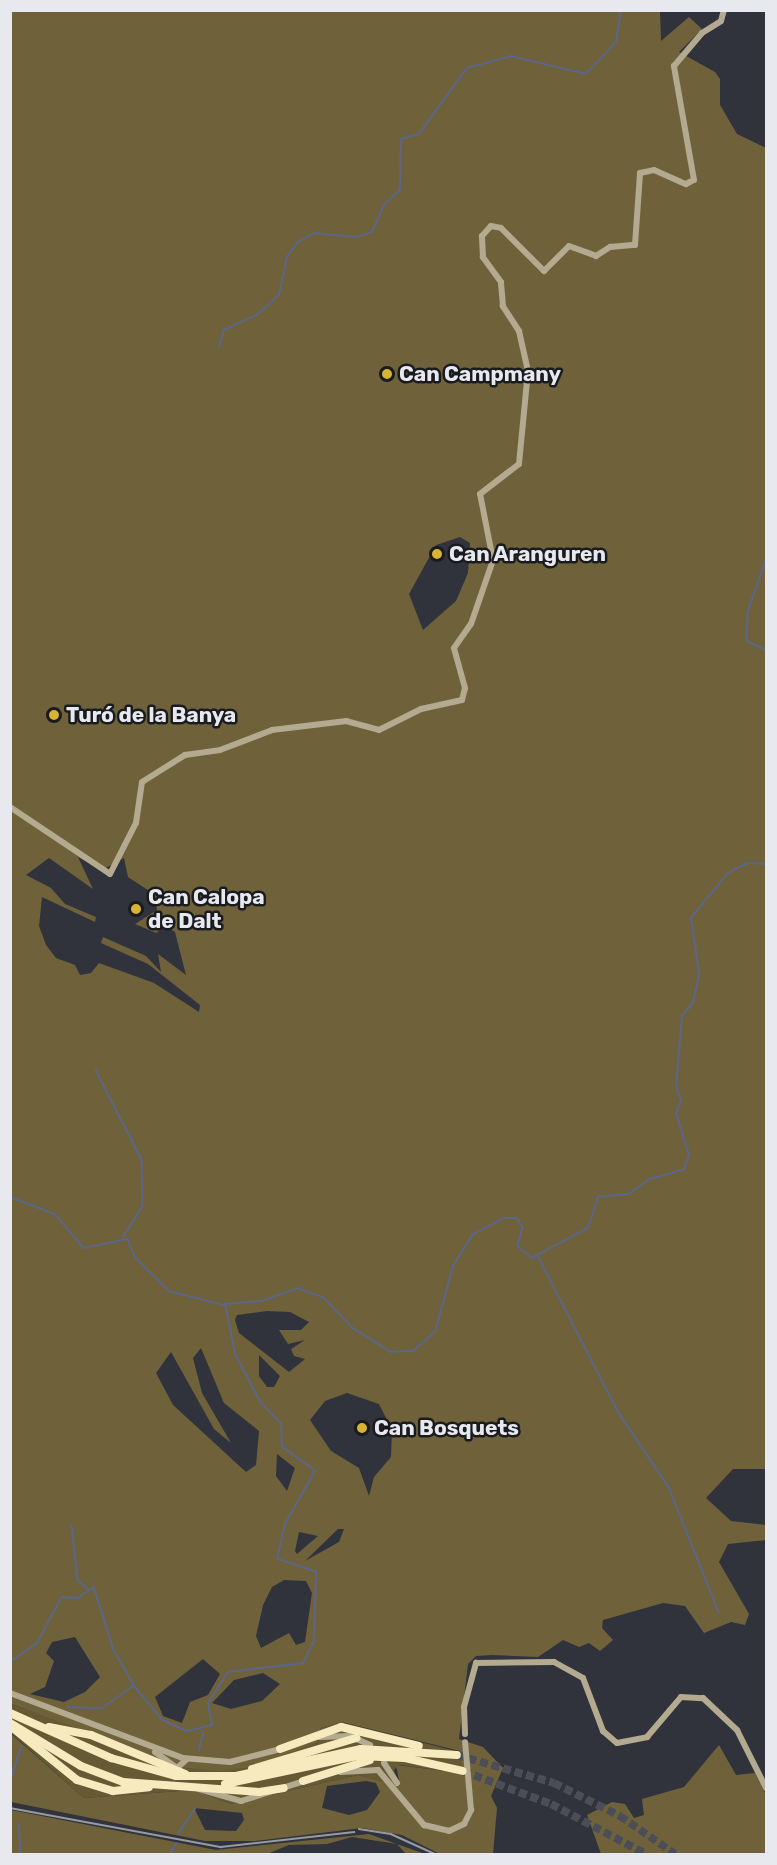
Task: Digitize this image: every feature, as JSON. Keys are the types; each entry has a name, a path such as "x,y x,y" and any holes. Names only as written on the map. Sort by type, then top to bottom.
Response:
{"highway":[{"path":"10,1713 136,1767 195,1777"},
{"path":"10,1724 65,1773 93,1786 122,1792 164,1785 208,1782 358,1756 440,1765 463,1771"},
{"path":"10,1724 98,1774 164,1785"},
{"path":"37,1725 91,1735 208,1782 259,1792 284,1788"},
{"path":"280,1749 341,1727 457,1755"},
{"path":"208,1782 356,1737"},
{"path":"208,1782 361,1749 441,1752"},
{"path":"303,1781 373,1760 440,1765"}],"main road":[{"path":"10,807 110,874 136,823 142,782 185,755 220,750 272,730 346,722 380,730 426,707 461,702 466,690 454,648 471,624 493,560 480,494 519,464 528,376 501,282 483,257 482,236 492,226 501,228 544,271 569,246 594,256 610,247 635,245 640,173 654,170 686,184 694,180 683,138 686,112 673,73 678,58 698,36 719,23 725,10"},
{"path":"199,1789 241,1801 303,1781 378,1770 431,1829 449,1831 464,1824 471,1804 465,1738 471,1673 485,1660 568,1666 585,1681 603,1731 617,1743 647,1737 677,1701 689,1695 706,1700 741,1738 766,1788"},
{"path":"10,1693 136,1742 199,1761"},
{"path":"136,1742 177,1768 182,1760 237,1761 321,1737 356,1737 370,1745"},
{"path":"384,1762 405,1799"}],"shaded area":[{"path":"11,11 660,11 661,41 689,17 702,29 679,52 715,72 720,79 720,105 737,134 766,148 766,1469 733,1469 706,1498 731,1521 766,1525 766,1540 728,1544 719,1562 749,1614 745,1625 731,1622 704,1633 685,1606 663,1603 603,1620 602,1628 613,1640 600,1651 589,1643 579,1647 563,1640 538,1657 476,1656 468,1664 459,1739 483,1747 503,1768 491,1796 497,1808 493,1854 440,1854 402,1835 362,1828 255,1841 205,1841 11,1802 10,1733 84,1798 194,1790 231,1804 358,1775 400,1786 396,1765 462,1773 460,1751 342,1722 321,1728 317,1743 250,1767 218,1771 182,1767 11,1704","holes":["460,537 470,543 468,573 456,601 423,630 409,594 436,545","78,857 102,870 124,858 128,877 154,894 157,910 135,924 156,933 166,926 175,932 186,975 158,954 161,972 146,956 103,937 101,943 148,964 200,1005 199,1012 154,983 99,963 91,973 80,975 75,965 56,958 46,945 39,926 42,897 95,922 96,917 65,904 51,888 26,875 49,858 93,889","267,1311 290,1312 309,1322 301,1330 279,1330 288,1344 305,1340 291,1349 294,1356 305,1359 289,1372 239,1333 235,1320 237,1315","201,1348 224,1403 259,1431 256,1465 246,1472 173,1405 156,1373 171,1352 214,1429 231,1443 202,1393 193,1358","259,1355 280,1376 274,1387 267,1387 259,1376","347,1393 379,1404 392,1430 391,1457 374,1477 369,1496 359,1468 331,1451 310,1420 325,1401","277,1454 295,1468 287,1491 276,1476","338,1529 344,1529 339,1542 305,1561","299,1532 318,1536 297,1554 295,1551","284,1580 306,1581 312,1593 305,1642 296,1645 289,1633 261,1648 256,1636 263,1605 272,1587","75,1637 100,1677 85,1692 64,1702 30,1694 45,1687 54,1661 46,1653 52,1642","203,1659 220,1674 208,1695 190,1702 182,1723 163,1716 155,1697","263,1673 280,1684 262,1701 231,1709 212,1703 234,1680","366,1781 376,1783 380,1792 367,1810 349,1815 322,1808 327,1786","194,1808 242,1813 244,1820 236,1831 205,1830"]},
{"path":"10,1704 113,1739 284,1754 317,1743 321,1728 341,1722 460,1752 462,1773 399,1765 394,1770 400,1786 358,1775 231,1804 194,1790 84,1798 11,1733"},
{"path":"719,1745 736,1775 755,1773 766,1795 766,1854 601,1854 587,1815 612,1802 625,1804 634,1818 644,1815 642,1799 684,1787"},
{"path":"11,1810 216,1850 369,1834 397,1844 352,1837 327,1844 289,1845 267,1854 11,1854"},
{"path":"397,1844 425,1854 406,1854"}],"waterway":[{"path":"219,347 224,330 258,314 279,295 287,257 298,242 314,233 356,237 372,232 384,205 400,190 401,139 419,134 467,68 511,56 586,74 616,42 621,10"},
{"path":"766,561 748,612 747,641 766,650"},
{"path":"10,1662 37,1643 62,1597 78,1598 94,1587 114,1650 135,1687 163,1720 187,1731 212,1725 208,1703 228,1672 303,1663 314,1641 316,1572 277,1559 285,1524 315,1471 282,1447 281,1424 260,1402 235,1354 225,1304 261,1301 298,1288 323,1297 353,1328 391,1352 413,1351 435,1332 453,1266 472,1235 504,1218 517,1218 523,1228 518,1246 532,1258 588,1228 598,1197 629,1194 650,1179 684,1169 689,1155 676,1114 681,1100 676,1087 682,1016 693,1003 699,974 691,918 728,873 748,863 766,864"},
{"path":"96,1070 142,1160 143,1206 124,1237"},
{"path":"10,1197 55,1214 84,1248 128,1239 135,1257 169,1291 224,1305"},
{"path":"538,1256 619,1413 669,1487 719,1612"},
{"path":"72,1525 78,1580 89,1590"},
{"path":"68,1707 102,1708 134,1686"},
{"path":"199,1751 203,1732"},
{"path":"10,1781 21,1747"},
{"path":"178,1834 195,1809"},
{"path":"19,1824 21,1854"},
{"path":"170,1854 176,1844"}],"tunnel":[{"path":"457,1755 554,1783 620,1816 675,1854"},
{"path":"463,1771 551,1804 646,1854"}],"railway":[{"path":"10,1808 221,1847 354,1832"},
{"path":"359,1829 391,1834 435,1854"}],"place":[{"name":"Can Campmany","path":"387,374"},
{"name":"Can Aranguren","path":"437,554"},
{"name":"Turó de la Banya","path":"54,715"},
{"name":"Can Calopa de Dalt","path":"136,909"},
{"name":"Can Bosquets","path":"362,1428"}]}
